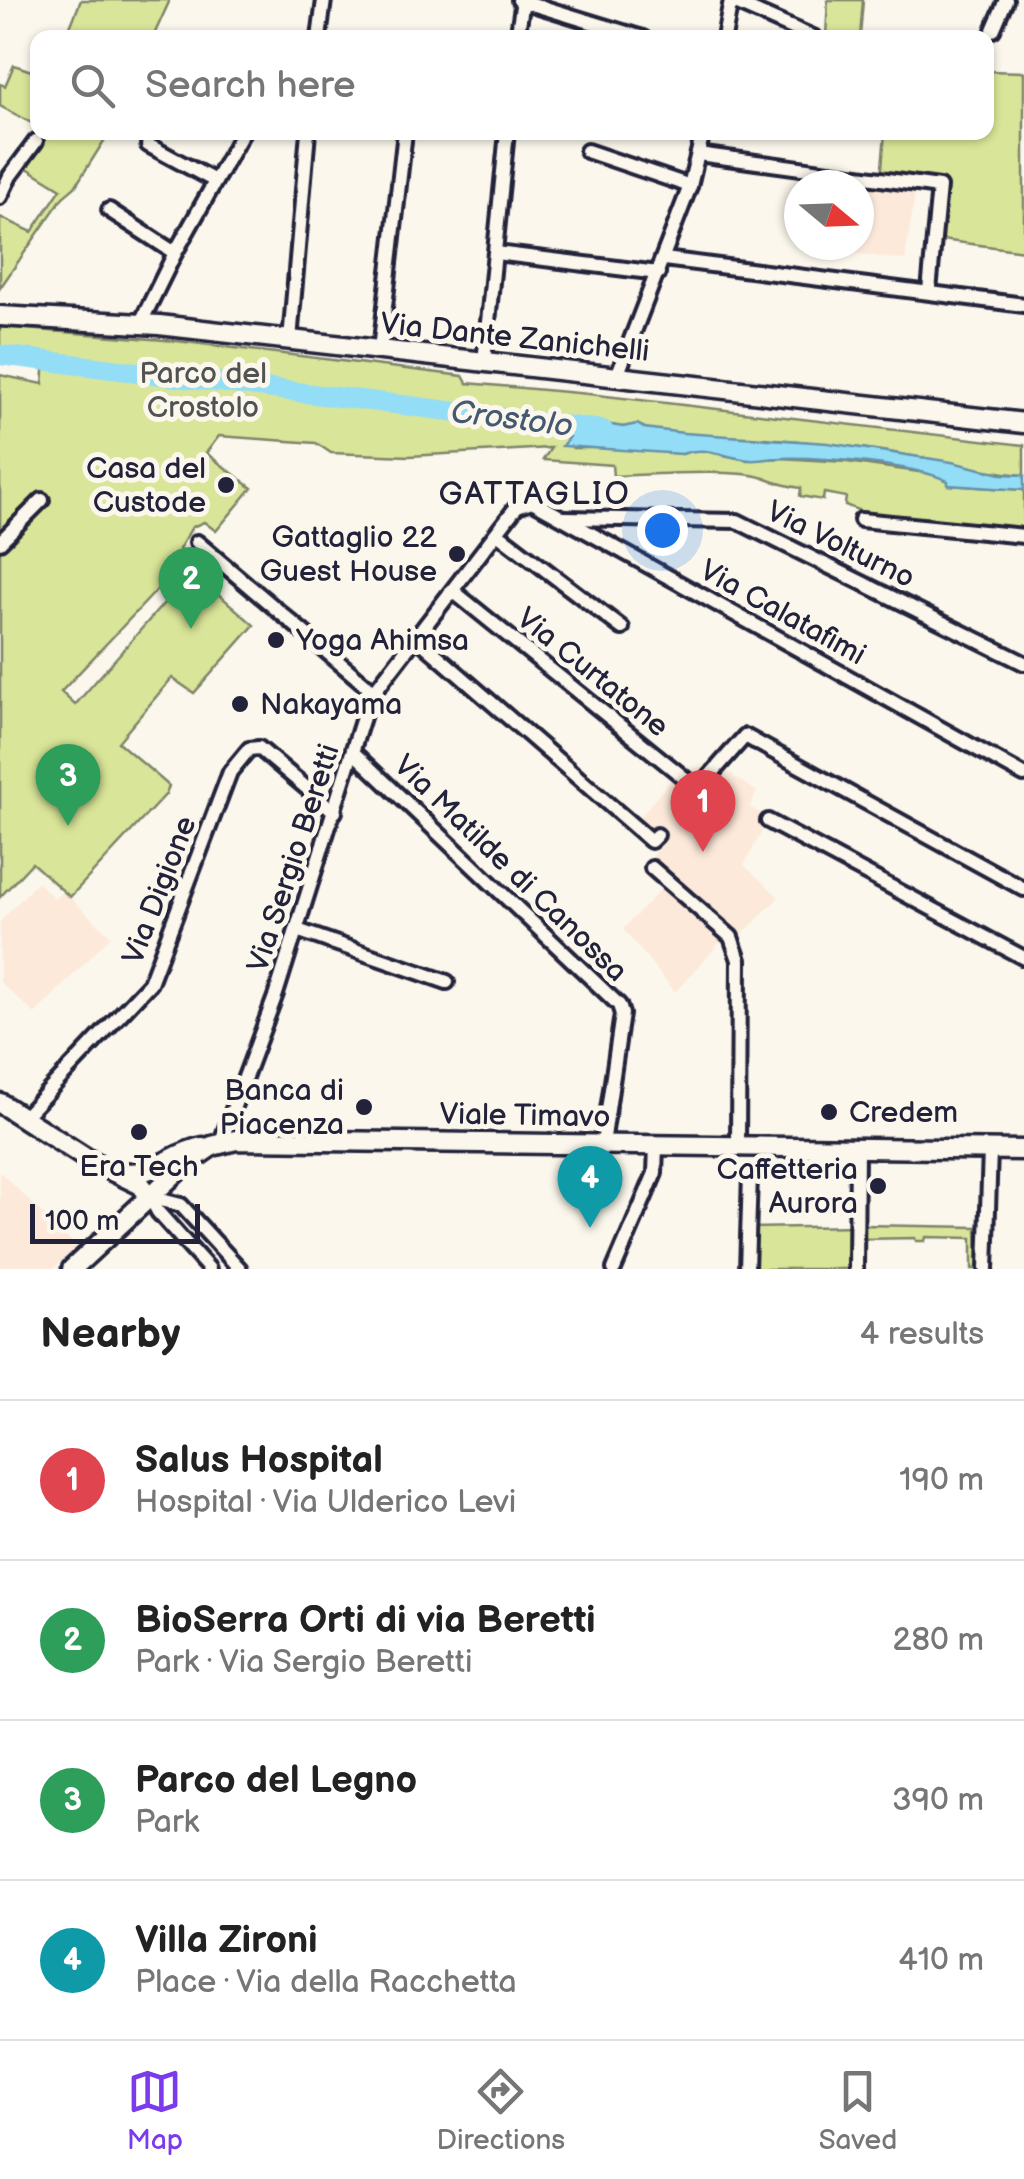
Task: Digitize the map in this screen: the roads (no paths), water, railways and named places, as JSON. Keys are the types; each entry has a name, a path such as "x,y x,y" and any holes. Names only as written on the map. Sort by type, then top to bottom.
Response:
{"street":[{"path":"320,30 324,0"},
{"path":"519,30 522,0 618,30"},
{"path":"993,30 1006,0"},
{"path":"726,30 731,1 796,30"},
{"path":"0,198 10,176 36,140"},
{"path":"140,324 238,140"},
{"path":"290,340 307,140"},
{"path":"380,350 404,140"},
{"path":"484,362 506,140"},
{"path":"617,376 690,186 701,140"},
{"path":"148,145 215,181"},
{"path":"587,151 690,186"},
{"path":"698,154 939,187 929,291"},
{"path":"109,210 175,253"},
{"path":"496,253 658,273"},
{"path":"664,258 1024,305"},
{"name":"Via Dante Zanichelli","path":"0,316 140,324 1024,423"},
{"path":"0,542 42,500"},
{"name":"Via Calatafimi","path":"518,506 532,501 564,518 1024,775"},
{"name":"Via Sergio Beretti","path":"216,1145 297,930 364,712 374,692 518,506"},
{"name":"Via Volturno","path":"564,518 738,521 1024,663"},
{"path":"861,520 1024,536"},
{"path":"497,533 622,628"},
{"path":"197,542 374,692"},
{"name":"Via Curtatone","path":"453,591 698,789 745,736 1024,889"},
{"path":"418,638 651,842 656,835"},
{"name":"Via Digione","path":"23,1118 150,983 230,772 249,749 258,748 335,812"},
{"name":"Via Matilde di Canossa","path":"354,753 616,1002 622,1014 603,1144"},
{"path":"768,821 1024,958"},
{"path":"652,868 731,937 739,960 738,1146"},
{"path":"297,930 447,982"},
{"path":"0,1103 90,1160 116,1170 150,1197 158,1212 209,1269"},
{"name":"Viale Timavo","path":"116,1170 141,1174 183,1150 261,1138 1024,1150"},
{"path":"72,1269 183,1166 216,1145"},
{"path":"614,1269 655,1172 656,1146"},
{"path":"856,1269 857,1147"},
{"path":"986,1269 990,1150"},
{"path":"747,1269 750,1175"},
{"path":"150,1197 181,1205 240,1269"}],"water":[{"path":"581,420 623,427 637,424 684,433 828,443 952,462 1001,474 1024,475 1024,490 948,485 948,481 913,470 841,460 750,460 708,451 682,454 562,446"}],"waterway":[{"name":"Crostolo","path":"0,355 603,430"}],"place":[{"name":"Casa del Custode","path":"226,485"},
{"name":"Gattaglio 22 Guest House","path":"457,554"},
{"name":"BioSerra Orti di via Beretti","path":"191,629"},
{"name":"Yoga Ahimsa","path":"276,640"},
{"name":"Nakayama","path":"240,704"},
{"name":"Parco del Legno","path":"68,826"},
{"name":"Salus Hospital","path":"703,852"},
{"name":"Banca di Piacenza","path":"364,1107"},
{"name":"Credem","path":"829,1112"},
{"name":"Era Tech","path":"139,1132"},
{"name":"Caffetteria Aurora","path":"878,1186"},
{"name":"Villa Zironi","path":"590,1228"}],"district":[{"name":"GATTAGLIO","path":"535,493"}],"park label":[{"name":"Parco del Crostolo","path":"203,390"}]}
